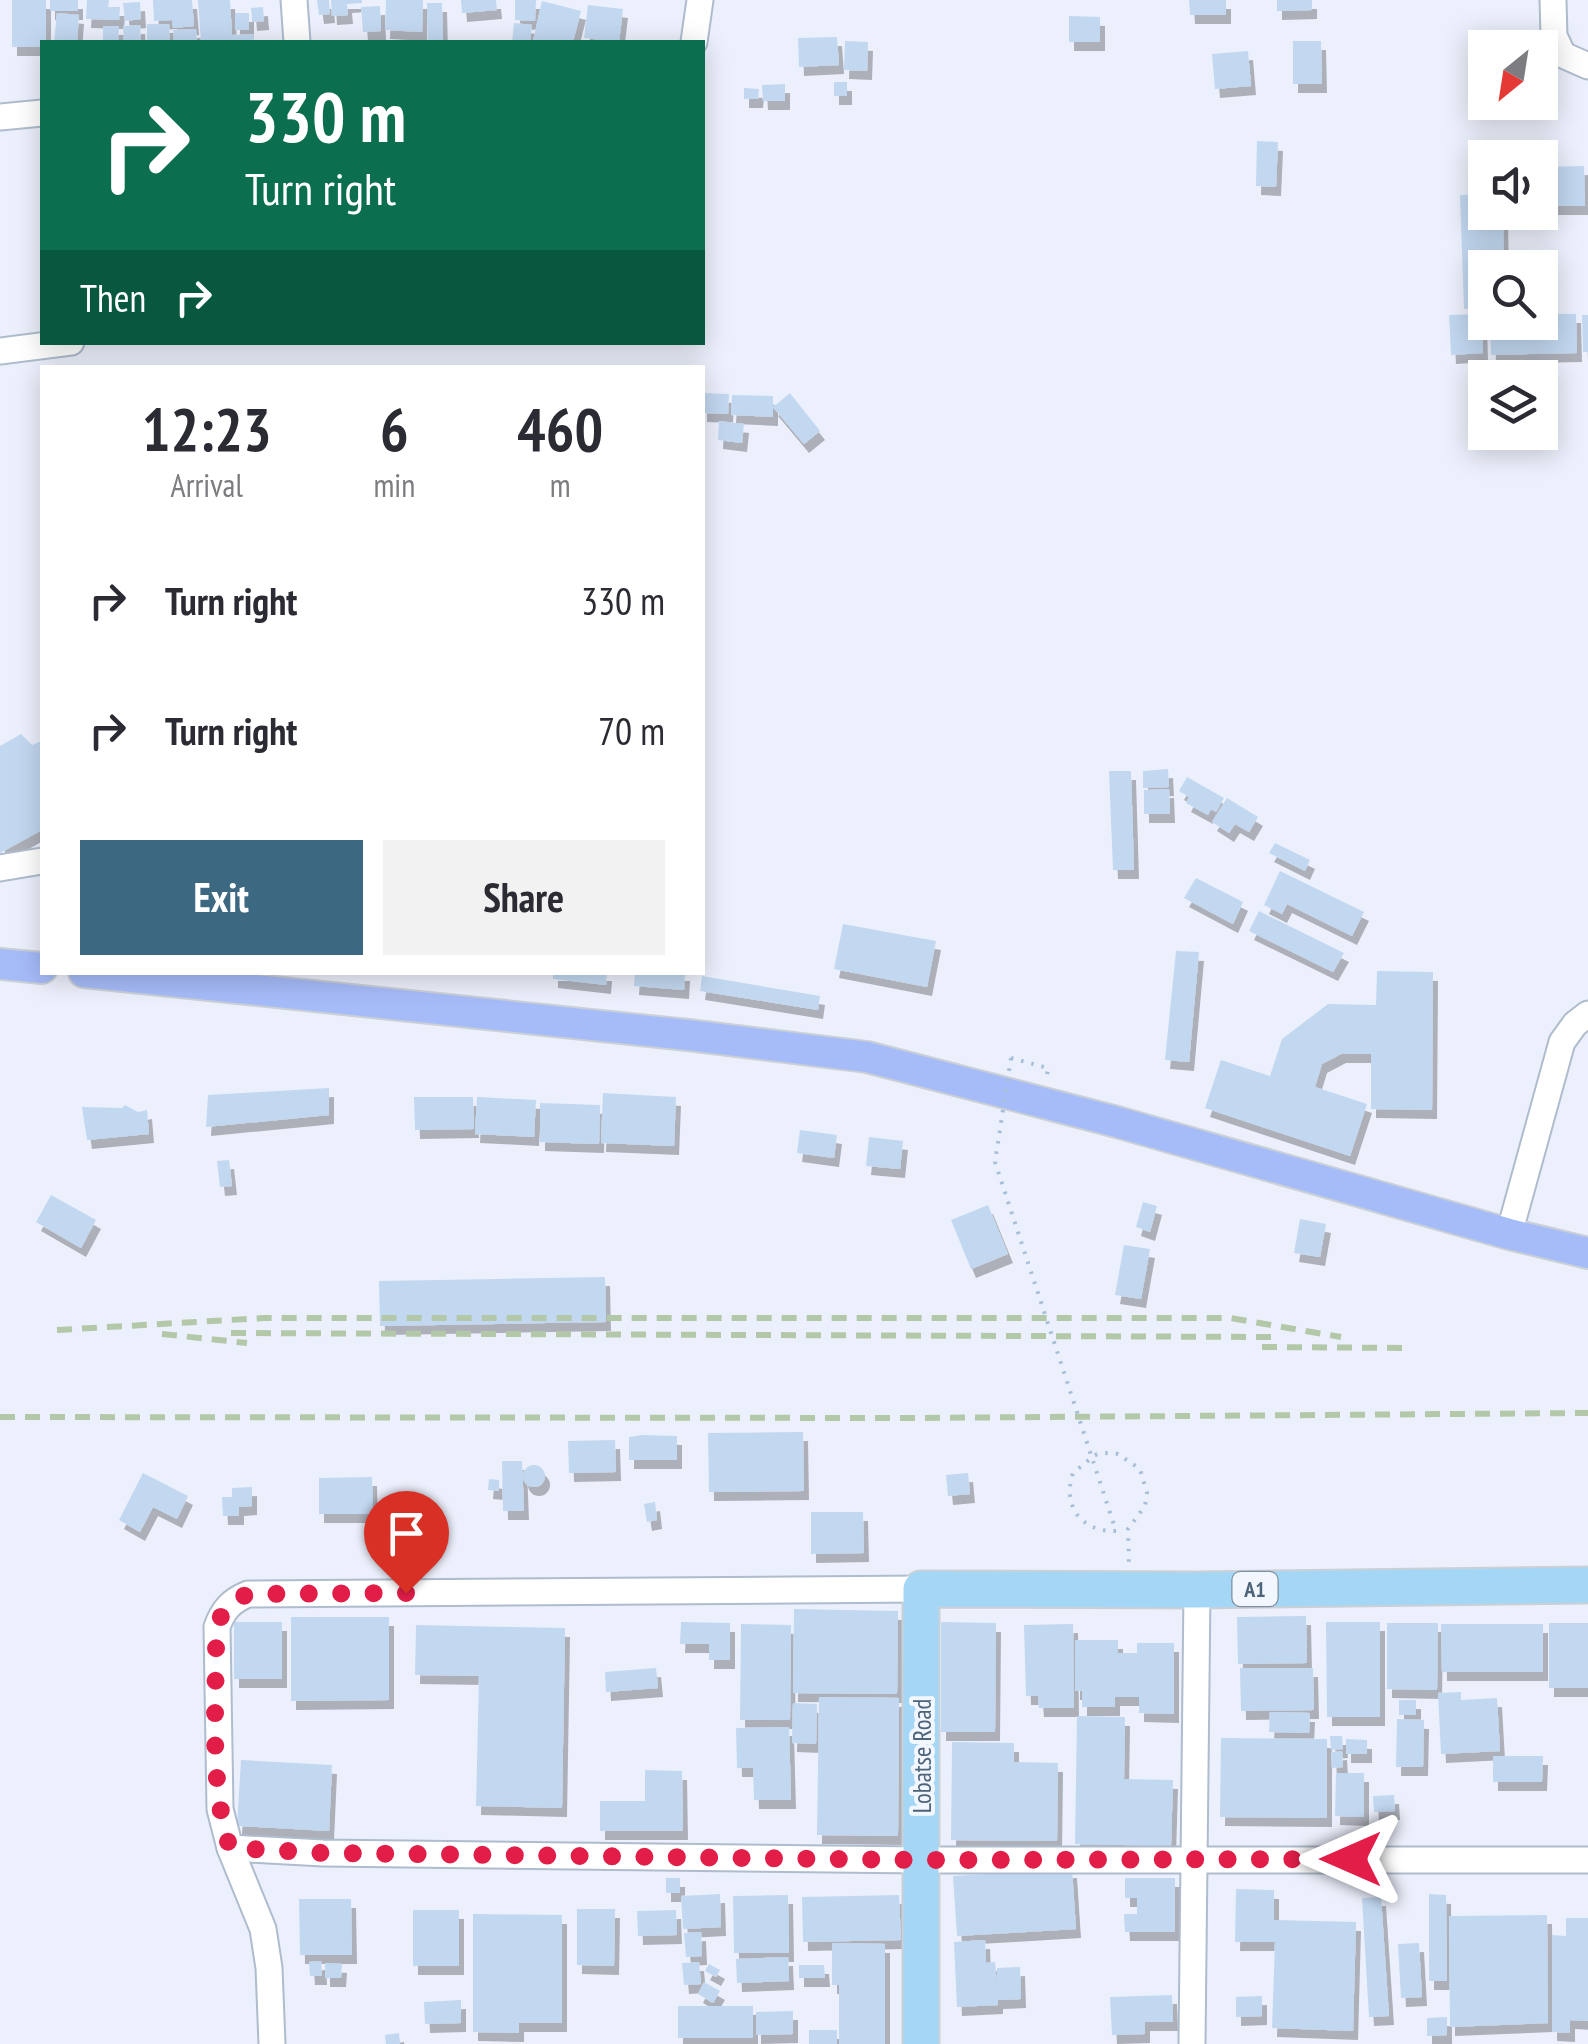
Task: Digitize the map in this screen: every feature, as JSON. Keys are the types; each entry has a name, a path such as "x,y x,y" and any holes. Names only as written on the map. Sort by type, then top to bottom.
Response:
{"highway":[{"name":"A1","path":"921,1589 1588,1585"},
{"name":"Lobatse Road","path":"920,2044 921,1589"}],"main road":[{"path":"0,964 40,968"},
{"path":"142,975 257,981 868,1058 1098,1117 1508,1234 1588,1253"}],"street":[{"path":"294,0 297,40"},
{"path":"694,40 700,0"},
{"path":"1552,0 1554,36 1563,55 1588,66"},
{"path":"0,117 40,113"},
{"path":"0,351 47,345"},
{"path":"0,868 40,861"},
{"path":"1508,1234 1562,1042 1588,1014"},
{"path":"272,2044 269,1968 262,1928 230,1848 220,1809 216,1627 235,1599 248,1594 921,1589"},
{"path":"1192,2044 1197,1590"},
{"path":"230,1848 324,1853 922,1860 1588,1860"}],"path":[{"path":"1011,1058 995,1162 1116,1530 1091,1528 1073,1510 1069,1498 1073,1473 1095,1455 1118,1454 1130,1460 1146,1480 1145,1506 1128,1529 1129,1590"}],"building":[{"path":"12,0 46,0 46,40 40,40 40,47 12,47"},
{"path":"50,0 78,0 78,11 50,11"},
{"path":"87,0 109,0 108,7 120,7 119,20 86,19"},
{"path":"153,0 192,0 194,26 173,28 172,20 154,21"},
{"path":"198,0 230,0 232,35 253,34 254,40 201,40"},
{"path":"317,0 329,0 330,14 319,15"},
{"path":"331,0 362,3 347,4 348,15 332,16"},
{"path":"386,0 423,0 422,32 385,30"},
{"path":"461,0 496,0 497,10 462,13"},
{"path":"515,0 536,0 535,21 515,20"},
{"path":"1189,0 1226,0 1226,15 1190,15"},
{"path":"1277,0 1312,0 1312,10 1277,11"},
{"path":"542,1 581,11 574,40 533,40"},
{"path":"140,2 141,19 125,21 123,3"},
{"path":"427,3 442,3 443,40 428,40"},
{"path":"588,5 623,9 619,40 584,38"},
{"path":"380,6 381,31 363,32 361,7"},
{"path":"263,7 264,21 252,22 251,8"},
{"path":"57,13 79,15 77,40 54,40"},
{"path":"235,13 249,13 249,30 235,30"},
{"path":"1069,16 1100,17 1100,42 1069,42"},
{"path":"514,23 532,25 530,40 512,40"},
{"path":"147,24 169,24 170,40 147,40"},
{"path":"140,25 141,40 124,40 123,26"},
{"path":"103,26 119,26 118,40 103,40"},
{"path":"196,29 197,40 174,40 173,30"},
{"path":"837,37 839,65 799,67 798,38"},
{"path":"845,41 868,42 867,71 844,70"},
{"path":"1293,41 1321,41 1322,84 1293,84"},
{"path":"1248,51 1251,86 1215,89 1212,54"},
{"path":"834,82 847,82 847,96 834,96"},
{"path":"785,84 785,101 763,101 762,85"},
{"path":"744,88 759,89 758,99 744,99"},
{"path":"1257,141 1278,142 1276,187 1256,186"},
{"path":"1584,166 1585,206 1558,206 1558,167"},
{"path":"1460,195 1468,195 1468,230 1503,230 1504,250 1468,250 1468,309 1464,309"},
{"path":"1468,314 1468,340 1483,340 1483,353 1451,355 1449,315"},
{"path":"1558,314 1576,314 1577,353 1491,355 1491,340 1558,340"},
{"path":"1582,315 1588,315 1588,352 1583,352"},
{"path":"705,393 729,394 728,414 705,413"},
{"path":"790,393 820,431 804,444 773,407"},
{"path":"732,395 773,396 773,417 731,415"},
{"path":"719,421 744,424 742,443 718,440"},
{"path":"21,734 32,745 40,742 40,831 0,853 0,746"},
{"path":"1168,769 1169,787 1143,788 1143,771"},
{"path":"1109,771 1131,771 1134,870 1113,870"},
{"path":"1187,777 1224,798 1216,812 1211,809 1208,815 1186,803 1189,797 1179,791"},
{"path":"1169,789 1170,814 1144,814 1144,790"},
{"path":"1227,798 1258,817 1249,832 1235,824 1229,833 1212,822"},
{"path":"1275,843 1310,860 1305,871 1269,853"},
{"path":"1280,871 1364,912 1352,936 1287,904 1282,914 1264,905"},
{"path":"1196,878 1243,902 1233,924 1184,898"},
{"path":"1259,911 1344,953 1333,972 1249,931"},
{"path":"843,924 936,941 927,987 834,969"},
{"path":"1176,951 1199,952 1189,1062 1165,1060"},
{"path":"1377,971 1433,972 1432,1110 1371,1109 1371,1054 1341,1054 1322,1064 1315,1087 1367,1104 1350,1156 1205,1108 1221,1060 1270,1076 1282,1039 1328,1004 1376,1005"},
{"path":"553,975 607,975 606,985 553,979"},
{"path":"635,975 685,975 684,990 634,986"},
{"path":"702,976 820,996 818,1010 700,991"},
{"path":"329,1088 329,1115 206,1127 208,1095"},
{"path":"603,1093 676,1097 674,1146 601,1143"},
{"path":"414,1097 473,1097 474,1129 415,1130"},
{"path":"477,1097 536,1100 534,1137 475,1134"},
{"path":"540,1103 600,1105 599,1144 540,1142"},
{"path":"125,1105 138,1112 147,1110 149,1134 87,1140 82,1107"},
{"path":"800,1130 837,1135 834,1158 797,1153"},
{"path":"869,1137 903,1141 900,1169 866,1166"},
{"path":"229,1160 232,1186 220,1187 217,1161"},
{"path":"51,1195 96,1220 81,1248 36,1222"},
{"path":"1143,1202 1157,1206 1150,1232 1136,1227"},
{"path":"988,1205 1008,1254 971,1269 951,1220"},
{"path":"1300,1219 1326,1224 1320,1257 1294,1253"},
{"path":"1124,1245 1150,1249 1141,1299 1115,1295"},
{"path":"605,1277 606,1322 380,1326 379,1281"},
{"path":"803,1432 804,1491 709,1492 708,1433"},
{"path":"677,1436 677,1460 629,1460 629,1437"},
{"path":"615,1440 616,1472 569,1473 568,1441"},
{"path":"502,1461 522,1461 524,1511 503,1511"},
{"path":"534,1465 545,1476 534,1487 523,1476"},
{"path":"143,1473 188,1496 177,1519 153,1507 140,1532 119,1520"},
{"path":"968,1473 970,1494 948,1496 946,1475"},
{"path":"372,1477 373,1514 319,1514 319,1478"},
{"path":"489,1479 499,1480 499,1491 488,1490"},
{"path":"252,1487 252,1506 239,1507 239,1516 223,1516 222,1497 232,1497 232,1488"},
{"path":"655,1502 657,1520 647,1522 644,1504"},
{"path":"811,1512 863,1512 864,1553 811,1554"},
{"path":"794,1609 898,1611 897,1694 793,1693"},
{"path":"1306,1616 1307,1663 1238,1664 1237,1617"},
{"path":"291,1617 389,1617 389,1700 291,1701"},
{"path":"234,1622 282,1622 282,1679 234,1679"},
{"path":"681,1622 730,1623 730,1660 709,1660 709,1644 680,1644"},
{"path":"941,1622 996,1623 995,1732 941,1732"},
{"path":"1326,1622 1380,1622 1380,1717 1327,1717"},
{"path":"1387,1623 1438,1623 1437,1690 1387,1689"},
{"path":"1549,1623 1588,1623 1588,1688 1549,1688"},
{"path":"741,1624 791,1625 790,1720 740,1720"},
{"path":"1073,1624 1074,1708 1039,1708 1038,1696 1026,1696 1024,1625"},
{"path":"1441,1624 1543,1624 1543,1672 1442,1672"},
{"path":"416,1625 565,1628 562,1808 476,1806 479,1676 415,1675"},
{"path":"1075,1640 1118,1640 1118,1653 1137,1653 1137,1643 1174,1643 1174,1714 1139,1713 1139,1697 1115,1697 1115,1707 1082,1707 1082,1691 1075,1691"},
{"path":"656,1668 658,1688 606,1692 605,1672"},
{"path":"1240,1668 1313,1668 1314,1710 1241,1711"},
{"path":"1461,1692 1461,1700 1497,1698 1500,1751 1441,1754 1438,1693"},
{"path":"819,1697 899,1698 898,1836 817,1835"},
{"path":"1399,1700 1416,1700 1416,1715 1399,1715"},
{"path":"793,1703 817,1704 816,1744 792,1743"},
{"path":"1270,1712 1310,1713 1309,1733 1269,1732"},
{"path":"1077,1716 1125,1717 1124,1779 1173,1780 1171,1846 1075,1844"},
{"path":"1397,1719 1424,1720 1423,1767 1396,1767"},
{"path":"789,1727 791,1800 754,1800 753,1768 737,1768 736,1728"},
{"path":"1330,1736 1342,1736 1343,1749 1331,1750"},
{"path":"1221,1738 1327,1739 1327,1818 1220,1817"},
{"path":"1346,1739 1367,1740 1367,1754 1346,1754"},
{"path":"952,1742 1014,1743 1014,1762 1058,1763 1057,1841 951,1840"},
{"path":"1342,1751 1343,1767 1332,1768 1331,1752"},
{"path":"1493,1756 1543,1756 1542,1782 1493,1782"},
{"path":"241,1760 332,1765 329,1831 237,1826"},
{"path":"645,1770 682,1771 683,1831 600,1831 600,1801 645,1801"},
{"path":"1336,1773 1364,1773 1364,1817 1335,1816"},
{"path":"1394,1795 1395,1811 1374,1812 1373,1796"},
{"path":"1072,1869 1076,1929 957,1936 953,1876"},
{"path":"666,1878 680,1878 680,1893 666,1893"},
{"path":"1125,1878 1175,1878 1175,1932 1125,1932 1124,1914 1137,1914 1137,1898 1125,1898"},
{"path":"1236,1889 1274,1890 1274,1920 1356,1922 1353,2031 1272,2028 1275,1942 1235,1942"},
{"path":"720,1894 721,1927 683,1929 681,1896"},
{"path":"1429,1894 1446,1895 1447,1981 1429,1981"},
{"path":"788,1895 789,1953 734,1953 733,1896"},
{"path":"899,1895 901,1940 803,1942 802,1897"},
{"path":"1381,1897 1389,2016 1369,2017 1362,1898"},
{"path":"299,1899 351,1899 352,1955 300,1955"},
{"path":"577,1909 615,1909 614,1966 577,1965"},
{"path":"413,1910 459,1910 459,1966 413,1966"},
{"path":"676,1910 677,1935 638,1936 637,1911"},
{"path":"473,1914 562,1915 562,2023 519,2023 519,2033 473,2032"},
{"path":"1547,1915 1548,2023 1450,2027 1449,1916"},
{"path":"1566,1918 1588,1918 1588,2021 1570,2020 1570,2033 1552,2032 1552,1935 1566,1936"},
{"path":"701,1932 702,1956 686,1957 684,1933"},
{"path":"985,1940 986,1963 995,1962 997,1985 997,1968 1020,1967 1021,1999 998,2000 998,2005 957,2007 954,1942"},
{"path":"832,1943 885,1944 885,2044 839,2044 839,1985 832,1985"},
{"path":"1419,1943 1422,1997 1401,1998 1398,1944"},
{"path":"788,1957 789,1981 737,1983 736,1959"},
{"path":"321,1961 322,1976 310,1976 309,1962"},
{"path":"699,1962 701,1984 684,1985 682,1963"},
{"path":"325,1963 342,1964 341,1978 325,1978"},
{"path":"709,1964 720,1970 716,1977 705,1971"},
{"path":"799,1965 824,1965 825,1978 799,1978"},
{"path":"704,1982 720,1991 713,2003 698,1994"},
{"path":"1172,1995 1173,2022 1145,2022 1145,2034 1112,2035 1110,1997"},
{"path":"1262,1996 1262,2016 1236,2017 1236,1997"},
{"path":"461,2000 461,2023 425,2024 424,2002"},
{"path":"678,2006 753,2006 753,2038 678,2038"},
{"path":"793,2011 793,2034 756,2035 756,2012"},
{"path":"1447,2017 1447,2035 1427,2036 1427,2018"},
{"path":"809,2030 837,2030 837,2044 809,2044"},
{"path":"399,2033 400,2044 386,2044 385,2035"}],"railway":[{"path":"57,1330 264,1318 1230,1318 1341,1337"},
{"path":"231,1333 1276,1337"},
{"path":"162,1334 247,1343"},
{"path":"1262,1347 1409,1348"},
{"path":"0,1417 912,1418 1588,1413"}],"route":[{"path":"406,1593 248,1594 235,1599 221,1614 216,1627 218,1770 220,1809 230,1848 324,1853 922,1860 1351,1859"}]}
